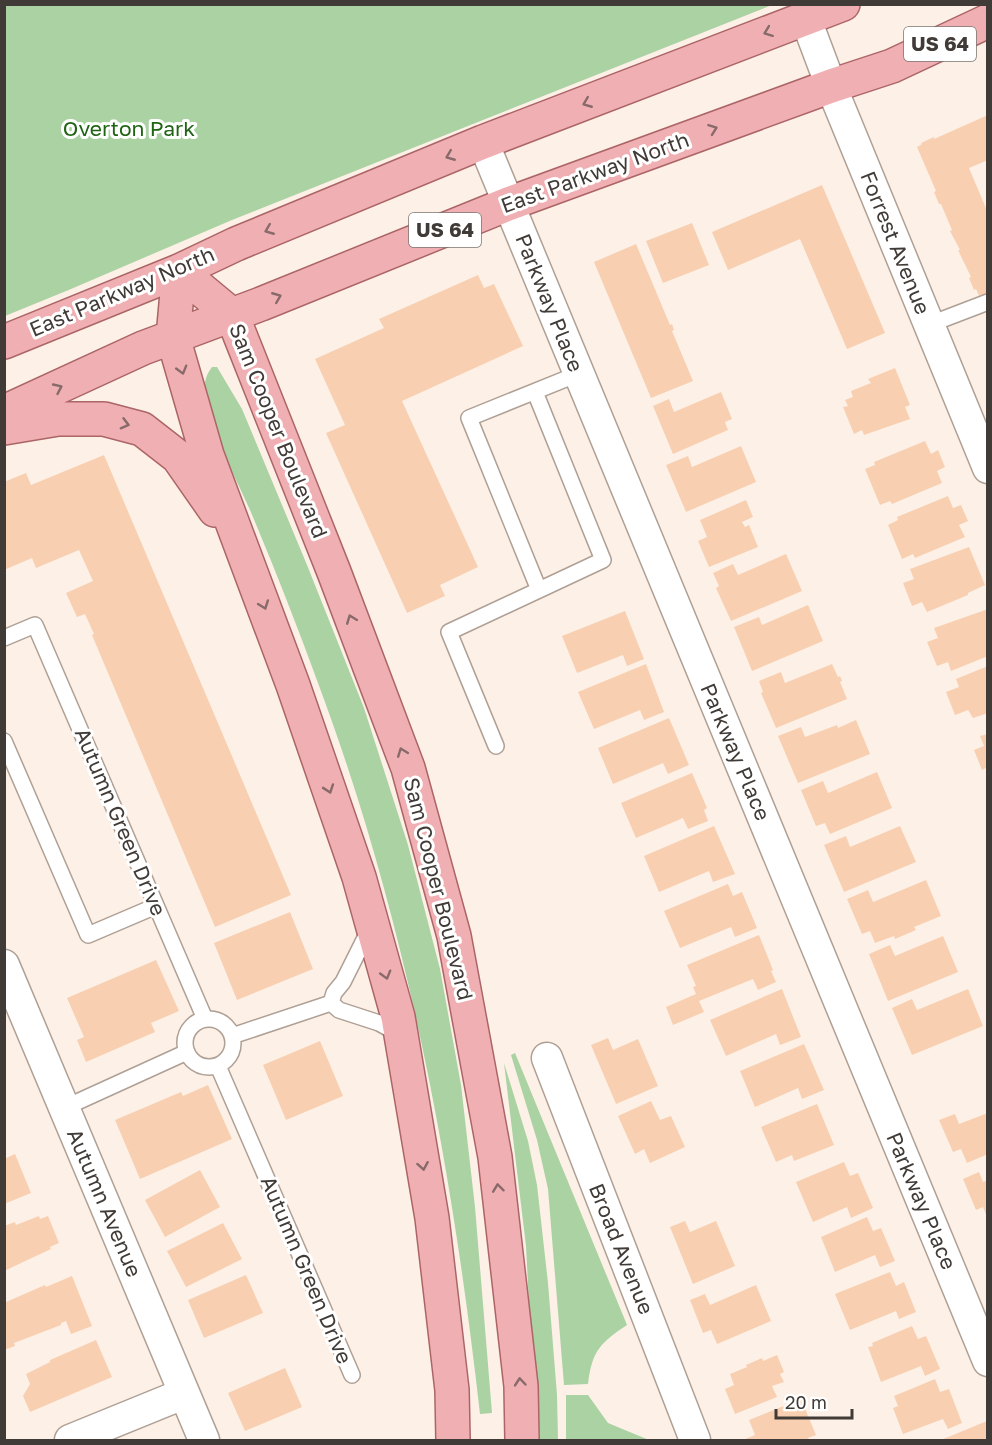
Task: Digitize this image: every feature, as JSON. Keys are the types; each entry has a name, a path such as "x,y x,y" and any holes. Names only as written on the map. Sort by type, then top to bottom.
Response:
{"main road":[{"name":"East Parkway North","path":"4,342 179,271 236,243 483,142 843,4"},
{"name":"East Parkway North","path":"4,412 143,348 232,315 508,204 831,86 892,66 987,21"},
{"name":"Sam Cooper Boulevard","path":"179,271 232,315 408,768 454,936 495,1157 521,1386 522,1440"},
{"path":"179,271 173,337 207,455 297,696 359,877 401,1035 432,1218 452,1390 453,1440"},
{"path":"4,428 58,419 104,418 142,429 178,457 243,550"}],"street":[{"name":"Forrest Avenue","path":"805,17 987,468"},
{"name":"Parkway Place","path":"483,142 987,1361"},
{"name":"Autumn Avenue","path":"4,965 204,1440"},
{"name":"Broad Avenue","path":"547,1058 695,1440"},
{"path":"70,1440 183,1394"}],"lane":[{"path":"928,325 987,302"},
{"path":"538,590 469,418 578,374"},
{"path":"496,746 450,632 603,560 536,392"},
{"name":"Autumn Green Drive","path":"4,638 35,625 205,1019"},
{"path":"4,741 88,935 156,906"},
{"path":"332,1003 334,993 343,982 372,924"},
{"path":"332,1003 339,1010 379,1023 401,1035"},
{"path":"232,1036 332,1003"},
{"path":"205,1019 220,1022 226,1026 232,1036 233,1047 230,1055 218,1066 210,1068 194,1063 187,1052 185,1040 187,1033 197,1022 205,1019"},
{"path":"64,1108 187,1052"},
{"name":"Autumn Green Drive","path":"218,1066 352,1376"}],"green space":[{"name":"Overton Park","path":"5,4 772,5 232,220 5,316"},
{"path":"212,367 217,367 242,409 307,565 364,708 408,845 440,969 461,1085 475,1207 492,1413 480,1414 469,1321 440,1135 401,952 349,772 310,661 208,408 205,388 208,373"},
{"path":"515,1053 627,1325 610,1337 599,1349 592,1363 588,1384 564,1385 548,1189 537,1140 511,1055"},
{"path":"504,1063 528,1141 537,1185 548,1283 557,1395 558,1440 536,1440 526,1246"},
{"path":"566,1395 588,1395 608,1423 649,1440 566,1440"}],"building":[{"path":"988,115 988,160 969,168 988,213 988,294 980,298 976,289 974,290 969,278 971,277 917,147 934,137 934,139"},
{"path":"822,185 885,333 847,349 800,239 728,270 712,232"},
{"path":"692,223 709,265 663,283 646,241"},
{"path":"636,244 670,325 672,324 674,330 672,331 693,381 651,398 594,262"},
{"path":"478,275 484,288 494,284 523,346 402,401 478,567 440,585 445,596 407,613 326,433 345,425 315,359 384,328 379,319"},
{"path":"895,368 910,405 905,407 910,419 864,435 862,430 854,434 843,407 848,406 845,400 853,397 851,391 871,383 868,379"},
{"path":"721,392 732,419 725,422 728,430 673,454 653,406 669,399 674,412"},
{"path":"925,441 931,454 938,450 945,467 937,471 942,483 892,504 890,501 880,505 865,469 875,465 874,462"},
{"path":"741,446 756,482 686,512 666,465 688,456 692,467"},
{"path":"104,455 291,895 215,927 92,635 94,634 85,614 77,617 66,593 93,581 79,550 36,568 32,558 4,570 4,482 26,473 31,485"},
{"path":"948,496 953,508 961,505 968,521 959,525 965,537 915,558 913,554 902,559 888,525 898,520 897,517"},
{"path":"746,500 753,517 742,522 745,527 749,525 758,547 709,567 698,541 707,537 700,520"},
{"path":"969,547 985,585 968,595 927,612 922,602 912,606 903,583 914,579 910,569"},
{"path":"786,554 802,591 731,621 716,588 719,586 713,573 733,564 738,575"},
{"path":"808,605 823,641 752,671 734,627 759,617 762,625"},
{"path":"988,609 988,656 951,671 948,662 937,666 927,642 938,638 934,628"},
{"path":"625,611 644,659 627,666 623,655 577,673 562,636"},
{"path":"646,664 664,712 644,720 640,710 594,729 578,692"},
{"path":"832,664 838,677 840,676 847,699 776,728 761,693 763,692 759,681 781,672 785,683"},
{"path":"988,666 988,713 973,718 968,710 955,715 946,692 959,687 956,679"},
{"path":"669,718 689,765 668,774 663,763 613,784 598,748"},
{"path":"856,720 870,754 798,783 778,736 801,727 805,737 837,725 838,728"},
{"path":"988,734 988,767 982,770 974,750 984,746 980,736"},
{"path":"877,772 892,808 830,834 825,823 816,826 801,790 823,781 828,793"},
{"path":"692,773 707,808 704,810 708,821 688,829 683,818 636,838 621,803"},
{"path":"714,826 735,874 713,882 709,871 659,892 644,856"},
{"path":"900,826 916,862 844,892 824,845 846,836 850,847"},
{"path":"926,880 941,916 914,927 916,930 895,939 894,936 875,943 870,931 862,934 847,899 868,890 873,902"},
{"path":"728,884 733,896 742,892 757,928 735,937 731,927 680,948 664,911"},
{"path":"290,912 313,969 237,1000 214,943"},
{"path":"759,935 776,982 758,990 753,979 699,1001 704,1012 673,1025 666,1007 696,994 693,987 696,986 687,965"},
{"path":"943,936 958,972 888,1001 869,954 890,945 895,956"},
{"path":"156,960 179,1011 151,1023 155,1032 86,1062 77,1040 84,1037 67,998"},
{"path":"782,989 801,1037 780,1045 776,1034 726,1056 710,1020"},
{"path":"968,989 983,1026 912,1055 892,1008 912,999 917,1010"},
{"path":"608,1038 613,1050 638,1039 658,1086 616,1104 591,1045"},
{"path":"320,1041 343,1096 286,1120 263,1065"},
{"path":"804,1044 824,1090 802,1099 798,1088 755,1107 740,1071"},
{"path":"208,1085 232,1139 140,1179 115,1120 181,1092 183,1096"},
{"path":"651,1101 660,1120 671,1116 685,1147 650,1163 644,1149 635,1154 618,1116"},
{"path":"817,1104 834,1145 794,1161 792,1155 776,1162 761,1127"},
{"path":"988,1113 988,1154 967,1163 961,1149 953,1152 939,1120 955,1114 959,1124"},
{"path":"15,1154 31,1193 4,1204 4,1159"},
{"path":"844,1162 850,1176 858,1173 873,1208 851,1218 847,1207 813,1222 796,1182"},
{"path":"200,1170 220,1207 165,1237 145,1200"},
{"path":"979,1172 983,1182 988,1180 987,1217 983,1207 976,1210 963,1179"},
{"path":"39,1216 40,1219 48,1216 59,1243 4,1271 4,1226 15,1222 16,1225"},
{"path":"867,1217 873,1231 881,1228 895,1261 880,1267 875,1255 835,1272 821,1237"},
{"path":"685,1221 690,1232 716,1221 735,1266 693,1284 670,1227"},
{"path":"223,1223 242,1259 186,1287 167,1251"},
{"path":"890,1272 896,1286 904,1282 916,1312 899,1319 896,1311 850,1330 835,1294"},
{"path":"246,1275 263,1313 204,1338 188,1300"},
{"path":"72,1276 92,1326 71,1334 66,1321 14,1343 15,1346 4,1350 4,1299 6,1302"},
{"path":"756,1285 771,1321 717,1344 711,1330 703,1333 690,1300 705,1294 710,1305"},
{"path":"912,1326 918,1339 926,1336 940,1369 925,1376 921,1366 881,1382 868,1347 873,1346 872,1343"},
{"path":"96,1340 112,1377 30,1412 23,1396 30,1384 26,1374 50,1360"},
{"path":"777,1355 784,1372 780,1374 784,1382 772,1386 777,1397 735,1414 725,1389 734,1385 730,1374 762,1358 763,1361"},
{"path":"285,1368 302,1407 245,1431 228,1393"},
{"path":"935,1379 940,1392 949,1389 962,1423 948,1429 943,1419 903,1434 893,1408 898,1406 894,1396"},
{"path":"801,1399 816,1435 808,1438 810,1440 745,1439 755,1435 749,1420"},
{"path":"987,1421 988,1440 941,1440"}]}
